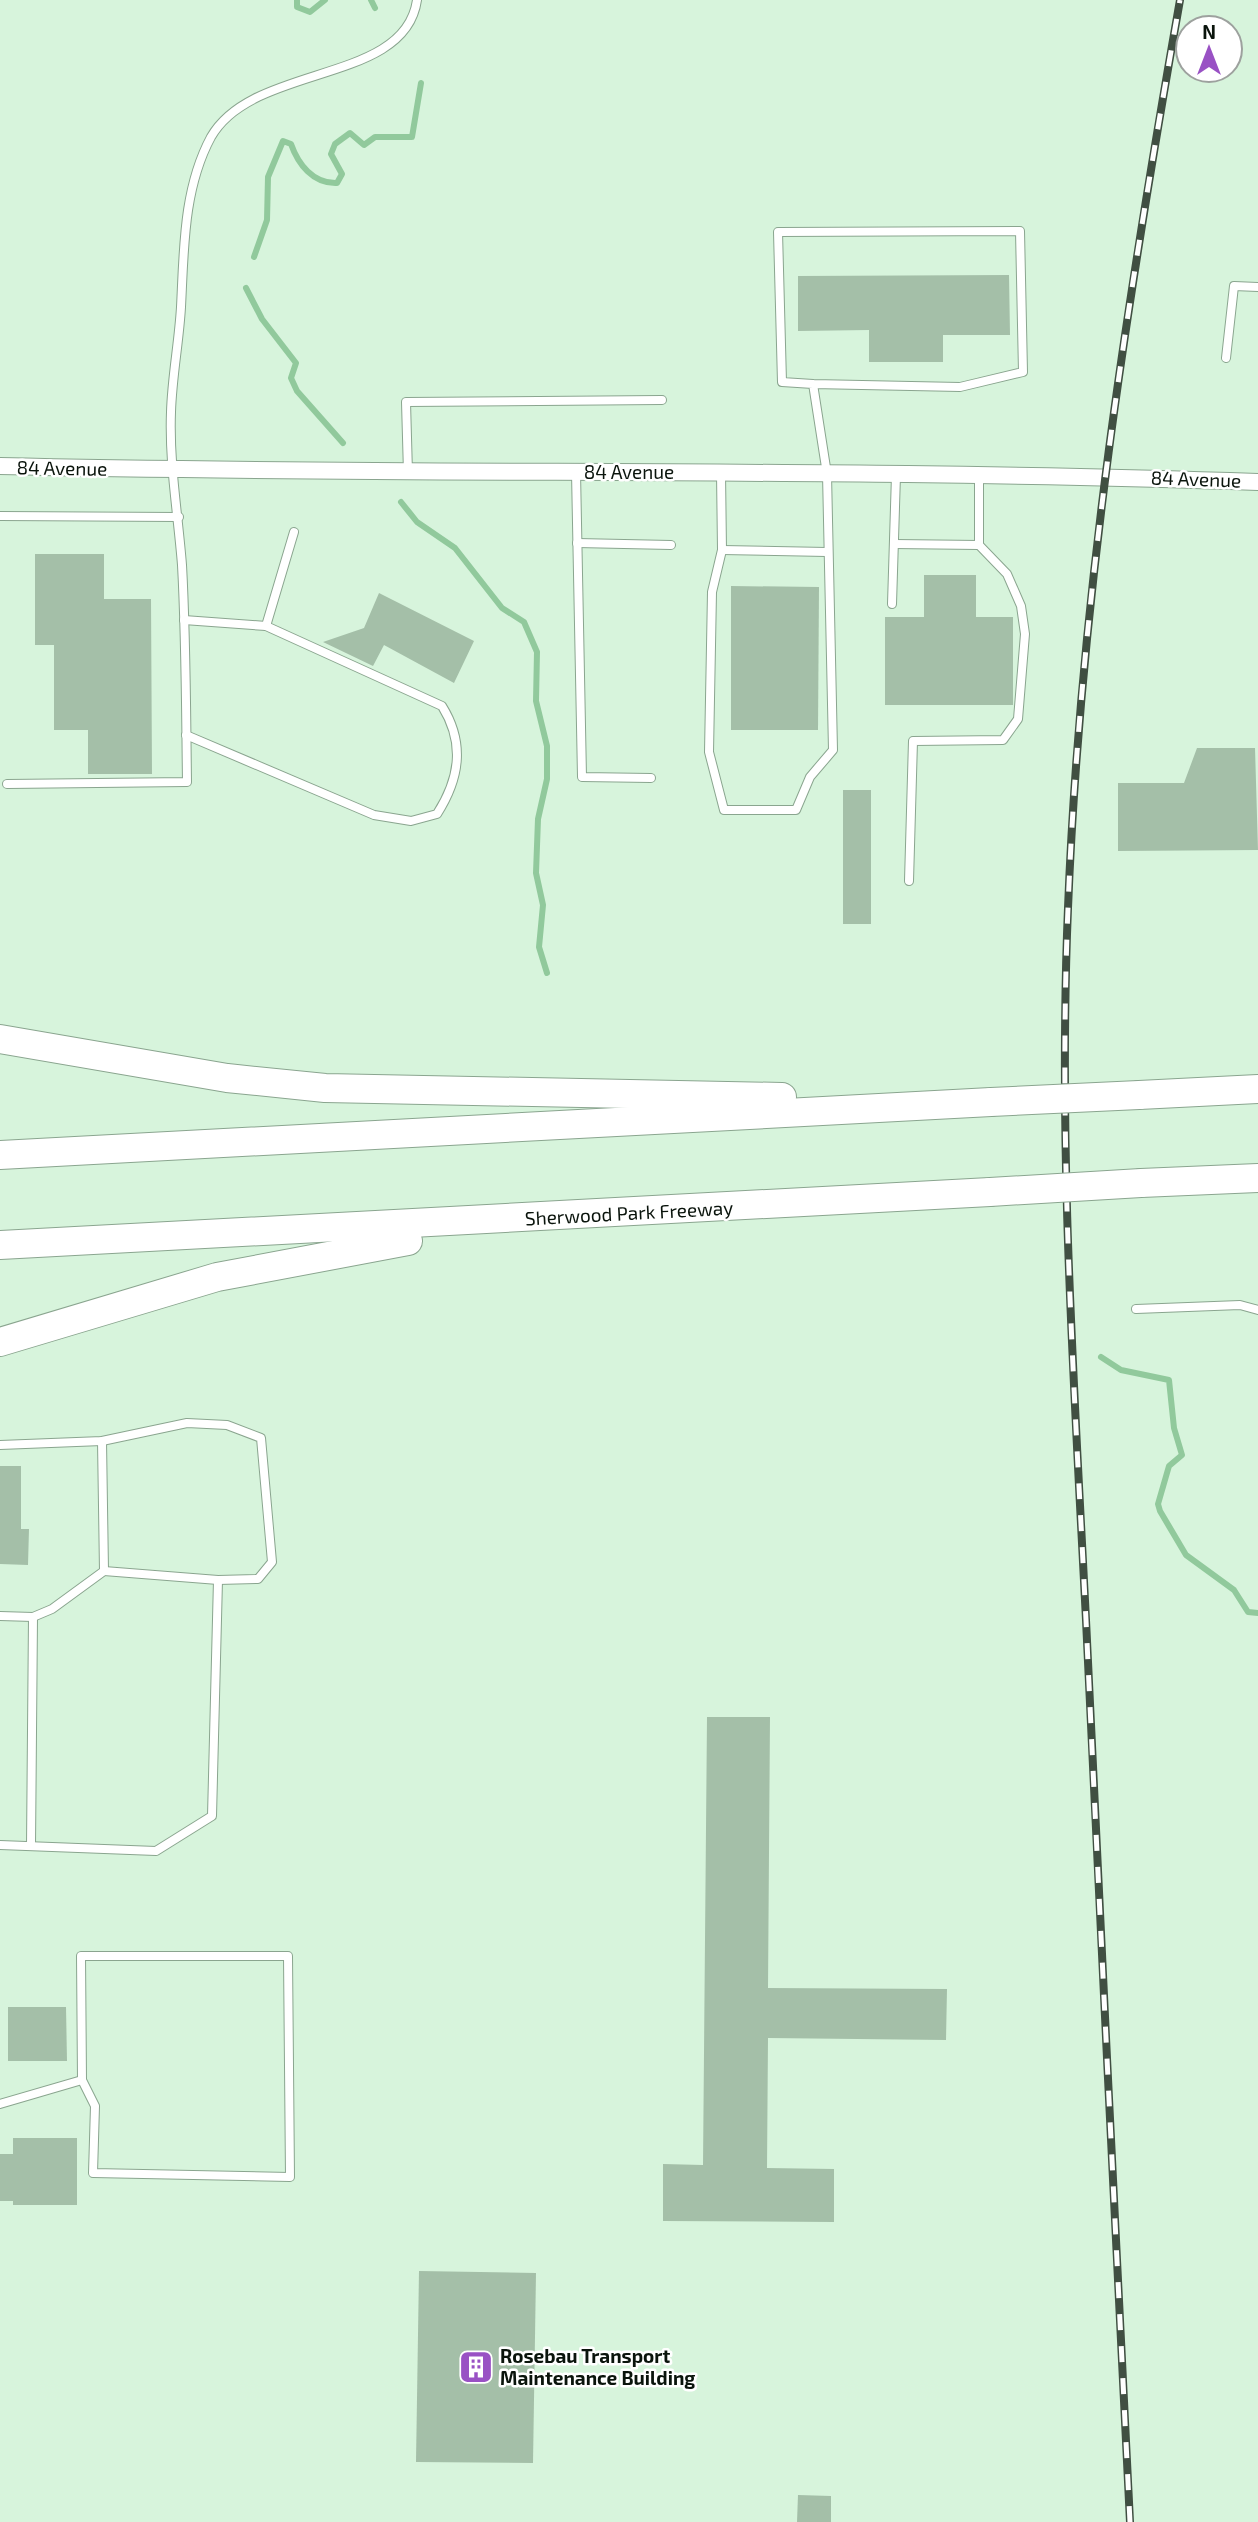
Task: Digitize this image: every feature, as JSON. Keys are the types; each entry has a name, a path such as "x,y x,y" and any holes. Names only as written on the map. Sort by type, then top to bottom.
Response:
{"highway":[{"path":"0,1039 227,1078 325,1088 746,1095 918,1105"},
{"path":"0,1155 1258,1089"},
{"name":"Sherwood Park Freeway","path":"0,1245 539,1218 1141,1182 1258,1178"},
{"path":"0,1342 217,1278 337,1252 539,1218"}],"street":[{"name":"84 Avenue","path":"0,466 408,473 827,474 1258,482"}],"lane":[{"path":"7,785 187,782 184,620 171,412 185,232 191,189 200,158 214,133 234,113 256,99 285,84 388,47 406,32 415,14 416,0"},
{"path":"1020,231 1023,372 960,387 813,384 782,382 778,232 1020,231"},
{"path":"1226,358 1234,286 1258,287"},
{"path":"721,473 722,550 712,592 709,752 724,810 796,810 810,777 833,750 827,474 813,384"},
{"path":"408,473 406,402 662,400"},
{"path":"576,472 582,777 651,778"},
{"path":"892,604 895,475"},
{"path":"909,881 913,741 1003,740 1018,719 1025,634 1021,606 1007,574 979,545 979,476"},
{"path":"0,516 179,517"},
{"path":"266,626 294,532"},
{"path":"577,543 671,545"},
{"path":"894,544 979,545"},
{"path":"722,550 828,552"},
{"path":"184,620 266,626 442,706 454,725 458,754 451,792 437,814 411,821 374,815 186,735"},
{"path":"1136,1309 1240,1305 1258,1310"},
{"path":"0,1444 102,1441 187,1423 227,1425 261,1438 272,1562 258,1579 218,1580 104,1571 52,1609 33,1618 0,1616"},
{"path":"102,1441 104,1571"},
{"path":"0,1845 156,1851 212,1816 218,1580"},
{"path":"32,1846 33,1618"},
{"path":"81,1956 288,1956 290,2178 93,2173 95,2106 82,2080 81,1956"},
{"path":"0,2104 82,2080"}],"building":[{"path":"1009,275 1010,335 943,335 943,362 869,362 869,330 798,331 798,276"},
{"path":"35,554 104,554 104,599 151,599 152,774 88,774 88,730 54,730 54,645 35,645"},
{"path":"924,575 976,575 976,617 1013,617 1013,705 885,705 885,617 924,617"},
{"path":"731,586 819,587 818,730 731,730"},
{"path":"379,593 474,641 454,683 384,645 373,666 323,642 364,628"},
{"path":"1197,748 1255,748 1258,850 1118,851 1118,783 1184,783"},
{"path":"843,790 871,790 871,924 843,924"},
{"path":"0,1466 21,1466 21,1529 29,1529 28,1565 0,1564"},
{"path":"707,1717 770,1717 768,1988 947,1989 946,2040 768,2038 767,2168 834,2169 834,2222 663,2221 663,2164 703,2165"},
{"path":"8,2007 66,2007 67,2061 8,2061"},
{"path":"13,2138 77,2138 77,2205 13,2205 13,2201 0,2201 0,2154 13,2154"},
{"name":"Rosebau Transport Maintenance Building","path":"419,2271 536,2273 533,2463 416,2462"},
{"path":"798,2495 831,2496 831,2522 797,2522"}],"waterway":[{"path":"297,0 297,7 310,12 325,0"},
{"path":"371,0 375,8"},
{"path":"254,257 267,220 268,177 283,141 291,144 302,165 314,176 337,183 342,174 331,154 335,144 350,133 364,145 375,137 412,137 421,83"},
{"path":"246,288 262,319 296,363 291,378 297,391 343,443"},
{"path":"401,502 417,522 455,548 502,608 524,622 537,652 536,701 547,746 547,779 538,819 536,873 543,905 539,947 547,973"},
{"path":"1101,1357 1121,1370 1169,1380 1174,1428 1182,1455 1169,1466 1158,1504 1160,1511 1186,1555 1234,1590 1248,1612 1258,1613"}],"railway":[{"path":"1130,2522 1072,1353 1066,1175 1065,997 1074,793 1095,566 1124,339 1180,0"}],"place":[{"name":"Rosebau Transport Maintenance Building","path":"476,2367"}]}
